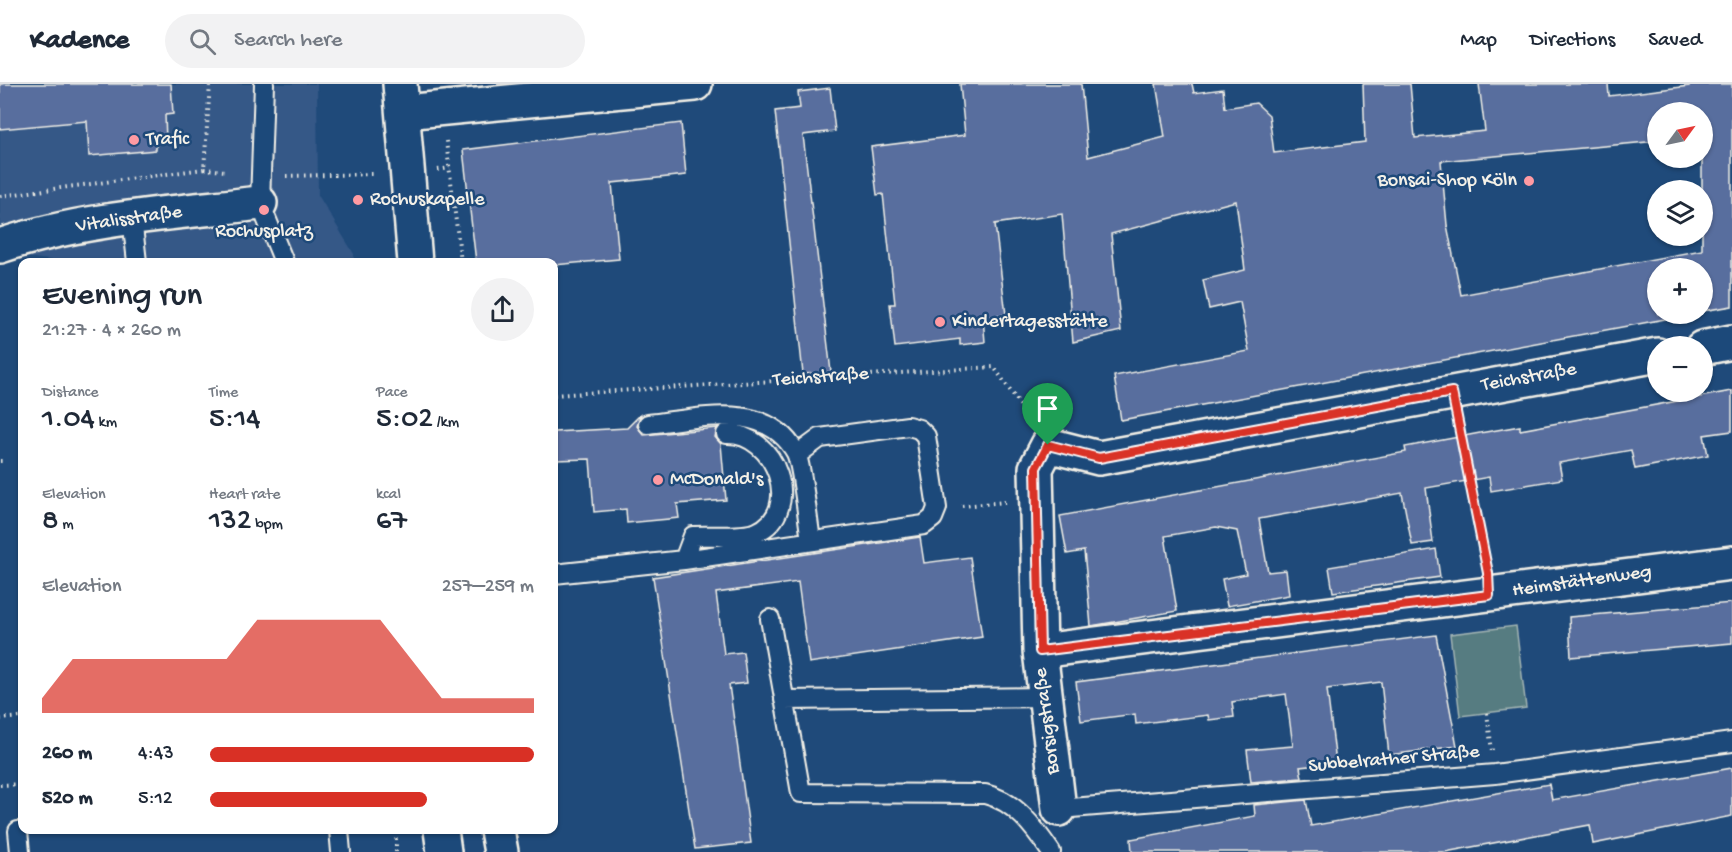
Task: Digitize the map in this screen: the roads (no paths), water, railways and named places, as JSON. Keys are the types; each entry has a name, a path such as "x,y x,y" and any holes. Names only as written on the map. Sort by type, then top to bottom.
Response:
{"street":[{"path":"415,258 402,98 443,109 695,84"},
{"name":"Vitalisstraße","path":"0,246 31,236 132,218 260,189"},
{"path":"1713,346 1732,342"},
{"name":"Teichstraße","path":"1036,494 1036,468 1048,445 1099,458 1647,358"},
{"name":"Borsigstraße","path":"1036,494 1040,651 1059,809"},
{"name":"Heimstättenweg","path":"1040,651 1732,563"},
{"path":"498,834 501,852"}],"lane":[{"path":"264,84 260,189 283,258"},
{"path":"132,218 137,258"},
{"path":"648,424 732,416 754,418 780,434 797,454 811,540"},
{"path":"558,574 684,560 924,525 933,518 937,508 926,436 918,429 908,426 820,438 797,454"},
{"path":"684,560 693,536 756,533 769,524 778,513 782,500 775,462 766,450 752,440 735,434 726,434"},
{"path":"770,619 801,793 985,794 1000,797 1021,814 1051,852"},
{"path":"784,700 1046,697"},
{"name":"Subbelrather Straße","path":"1059,809 1495,774 1732,742"},
{"path":"18,834 20,852"},
{"path":"339,834 341,852"}],"place":[{"name":"Trafic","path":"134,140"},
{"name":"Bonsai-Shop Köln","path":"1529,181"},
{"name":"Rochuskapelle","path":"358,200"},
{"name":"Rochusplatz","path":"264,210"},
{"name":"Kindertagesstätte","path":"940,322"},
{"name":"McDonald's","path":"658,480"}]}
